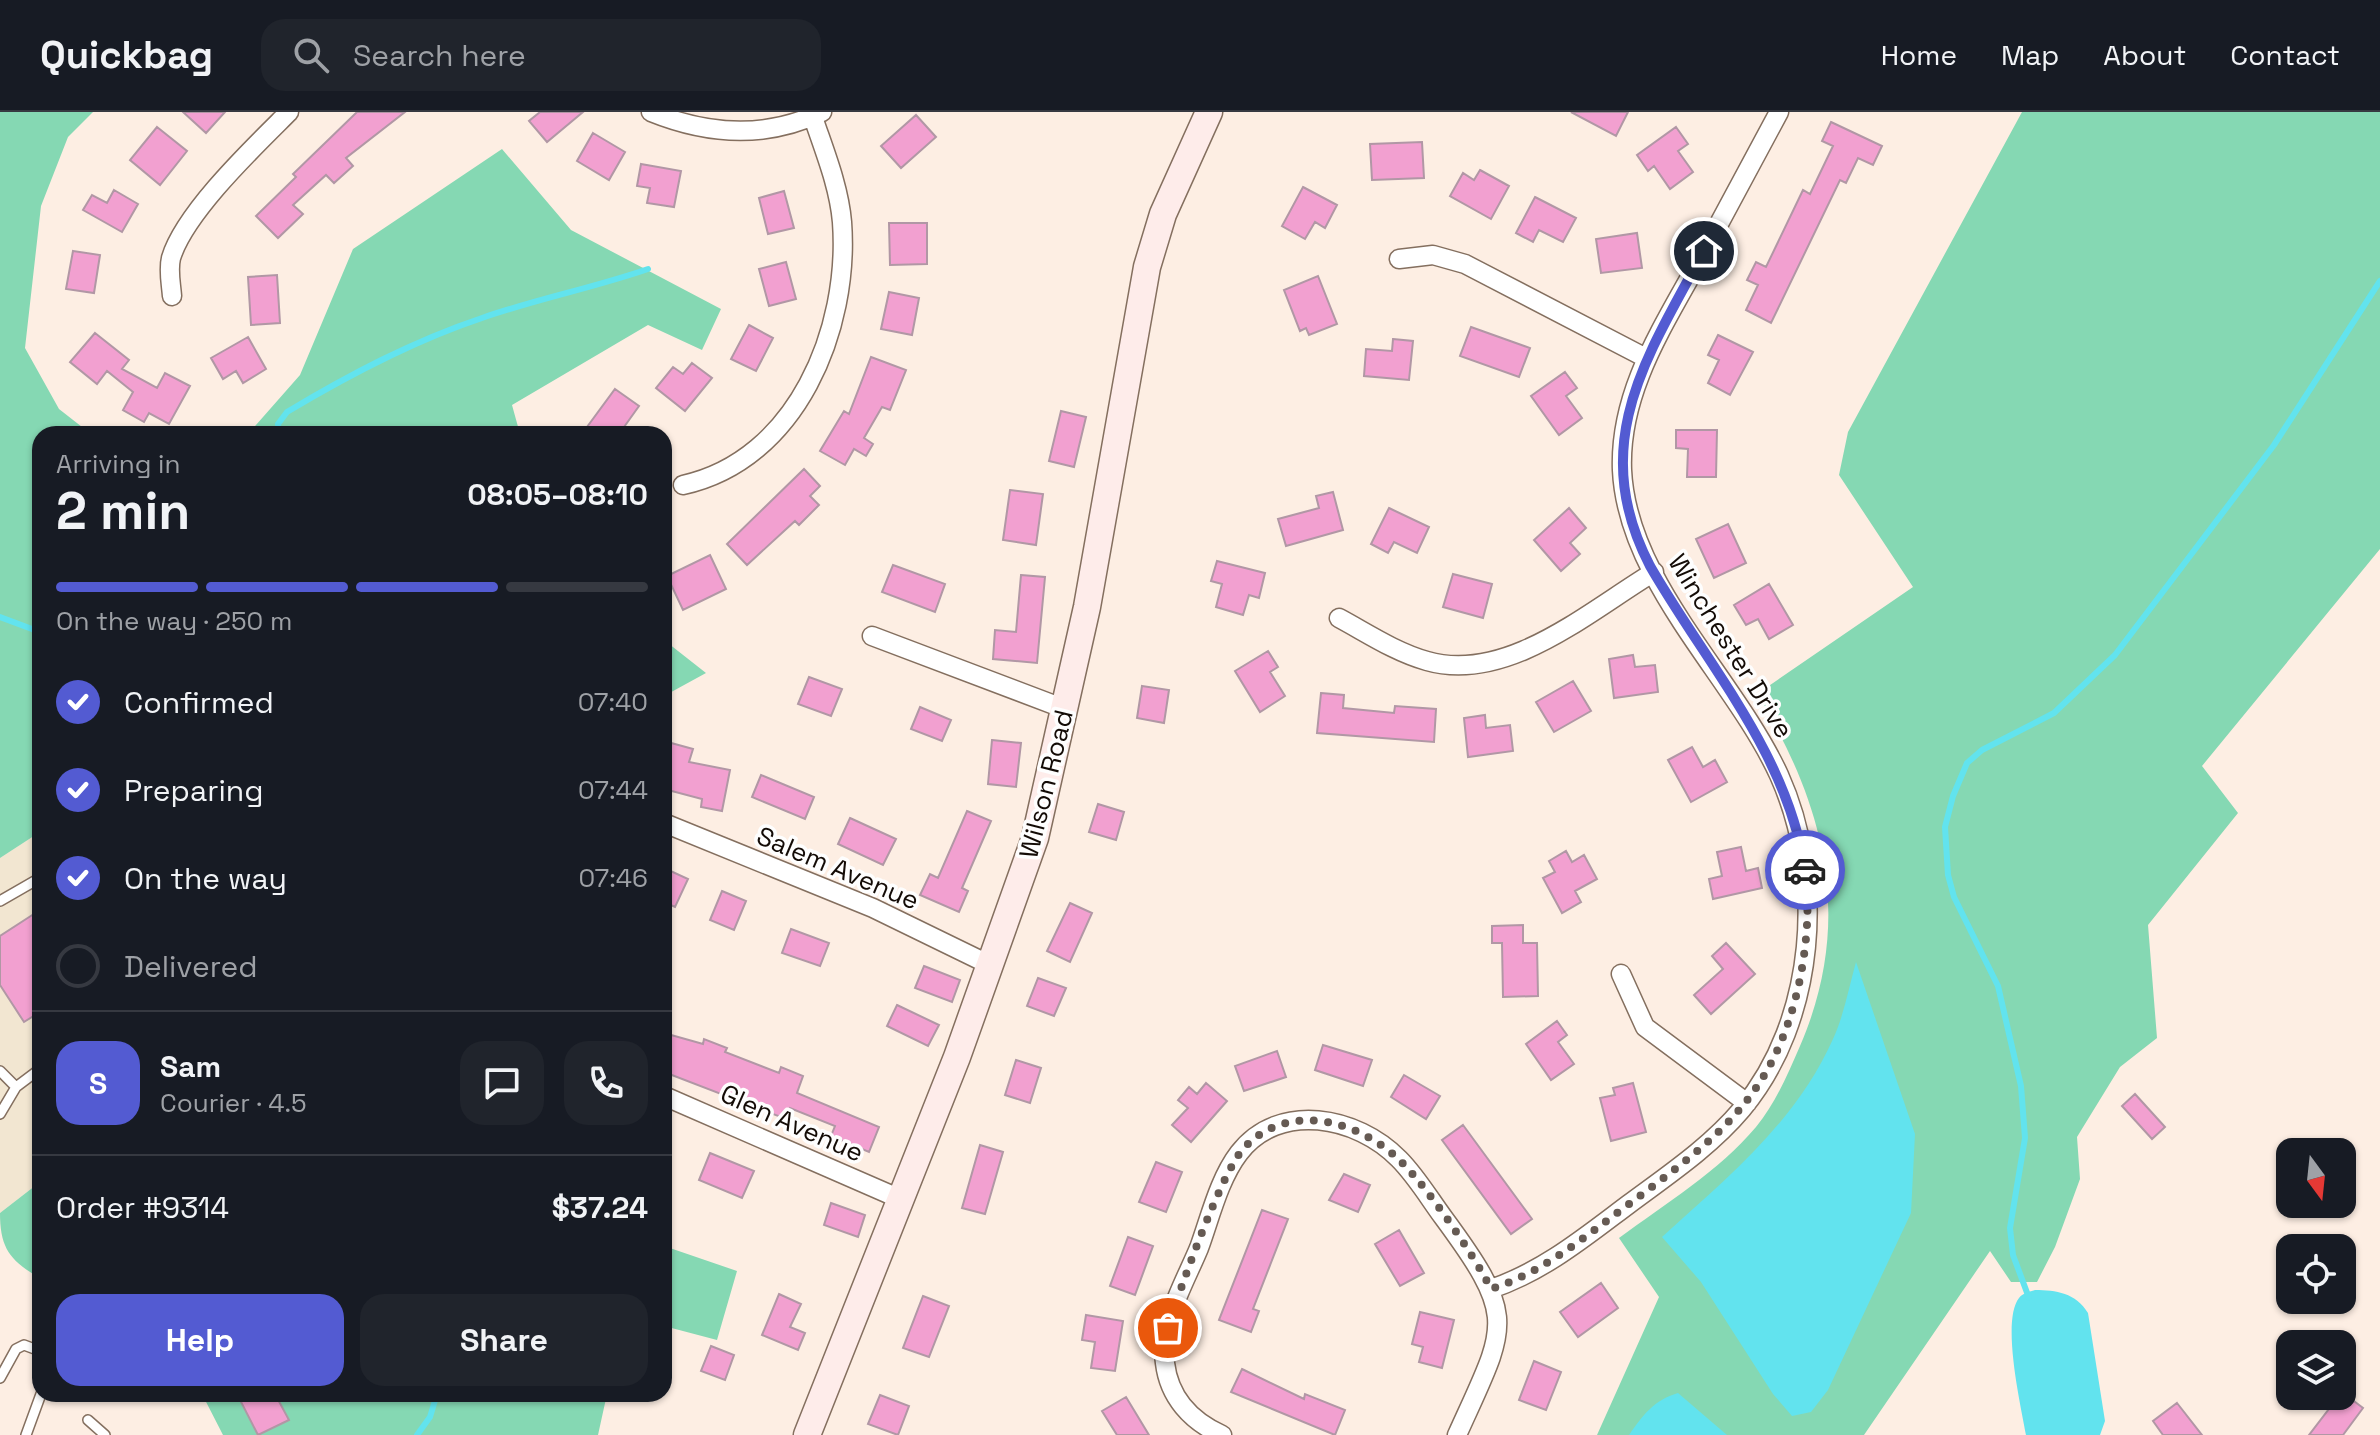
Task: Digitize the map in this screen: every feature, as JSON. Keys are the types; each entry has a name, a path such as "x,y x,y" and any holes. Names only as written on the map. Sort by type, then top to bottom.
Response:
{"street":[{"path":"172,296 169,271 175,248 226,177 289,112"},
{"path":"651,112 699,128 737,132 787,125 818,114 836,191 843,251 834,320 825,349 784,421 771,437 726,471 683,485"},
{"name":"Wilson Road","path":"807,1435 898,1198 957,1057 1035,838 1087,607 1147,267 1163,214 1209,112"},
{"name":"Winchester Drive","path":"1491,1289 1521,1279 1561,1255 1697,1153 1747,1103 1773,1062 1792,1013 1807,921 1802,847 1794,813 1774,765 1654,572 1632,523 1622,469 1625,420 1646,358 1770,115"},
{"path":"1399,259 1433,255 1465,264 1646,358"},
{"path":"1339,618 1419,659 1450,665 1480,665 1529,648 1654,572"},
{"path":"872,636 1065,709"},
{"name":"Salem Avenue","path":"672,826 873,908 990,965"},
{"path":"1621,974 1645,1027 1747,1103"},
{"name":"Glen Avenue","path":"672,1099 898,1198"},
{"path":"1222,1435 1194,1419 1182,1406 1169,1380 1165,1345 1170,1320 1231,1165 1243,1148 1268,1128 1293,1120 1321,1120 1347,1127 1380,1144 1406,1167 1478,1265 1491,1289 1498,1322 1495,1347 1457,1435"}],"lane":[{"path":"0,901 32,883"},
{"path":"0,1071 16,1087"},
{"path":"0,1114 16,1087 32,1075"},
{"path":"0,1378 18,1347 24,1345 32,1348"},
{"path":"26,1435 38,1402"},
{"path":"88,1420 105,1435"}],"shaded area":[{"path":"32,837 32,1188 0,1213 0,858"}],"green space":[{"path":"0,112 93,112 68,137 41,206 25,348 59,409 81,426 32,426 32,837 0,858"},
{"path":"2022,112 2380,112 2380,549 2202,766 2238,813 2148,925 2157,1038 2120,1067 2077,1137 2080,1179 2055,1247 2037,1282 2011,1282 1990,1251 1864,1435 1597,1435 1659,1297 1619,1238 1709,1172 1756,1127 1786,1078 1816,1000 1826,954 1828,909 1825,866 1815,822 1800,779 1781,736 1757,694 1913,587 1839,475 1848,432"},
{"path":"502,149 571,230 721,309 702,350 648,325 512,405 518,426 255,426 300,375 353,249"},
{"path":"672,646 706,673 672,692"},
{"path":"32,1188 32,1273 9,1252 2,1236 0,1213"},
{"path":"672,1249 737,1271 717,1340 672,1328"},
{"path":"206,1402 605,1402 598,1435 223,1435"}],"water":[{"path":"1856,962 1915,1134 1911,1213 1828,1390 1811,1412 1792,1416 1773,1394 1701,1282 1662,1237 1758,1147 1800,1097 1837,1030"},
{"path":"2035,1290 2065,1294 2078,1301 2088,1313 2105,1421 2100,1435 2026,1435 2014,1364 2012,1325 2019,1298"},
{"path":"1678,1393 1727,1435 1629,1435 1650,1409"}],"building":[{"path":"183,112 225,112 206,133"},
{"path":"357,112 405,112 346,158 353,166 334,183 326,175 293,205 303,214 278,238 256,216 296,177 293,174"},
{"path":"540,112 583,112 547,142 529,121"},
{"path":"1571,112 1628,112 1616,136"},
{"path":"916,115 936,137 901,168 881,146"},
{"path":"1831,122 1882,146 1873,165 1858,158 1846,183 1840,180 1771,323 1746,310 1758,285 1747,280 1756,262 1766,267 1803,190 1810,194 1833,146 1822,141"},
{"path":"157,127 187,151 160,185 130,160"},
{"path":"1676,127 1688,144 1678,151 1693,172 1670,189 1654,166 1648,171 1637,155"},
{"path":"593,133 625,152 609,180 577,161"},
{"path":"1422,142 1424,178 1372,180 1370,144"},
{"path":"641,164 681,171 674,207 647,203 650,188 637,186"},
{"path":"1480,170 1509,186 1491,219 1450,196 1463,173 1474,180"},
{"path":"1303,187 1337,205 1325,228 1315,222 1305,239 1282,226"},
{"path":"114,190 138,204 122,232 83,210 92,195 107,203"},
{"path":"784,191 794,228 768,234 759,198"},
{"path":"1535,197 1576,218 1563,242 1539,230 1533,242 1516,233"},
{"path":"889,223 927,223 927,264 890,265"},
{"path":"1637,233 1642,268 1601,273 1596,239"},
{"path":"73,251 100,255 94,293 66,289"},
{"path":"786,262 796,299 769,306 759,269"},
{"path":"277,275 280,323 251,325 248,277"},
{"path":"1318,276 1337,324 1309,335 1306,328 1300,331 1284,290"},
{"path":"889,292 919,298 912,335 881,329"},
{"path":"749,325 773,338 756,371 731,359"},
{"path":"1471,327 1530,348 1519,377 1460,356"},
{"path":"95,333 129,360 122,369 157,388 165,373 190,386 169,424 149,413 144,422 123,410 133,392 107,371 97,384 70,362"},
{"path":"1718,335 1753,352 1730,395 1708,383 1719,360 1708,355"},
{"path":"248,337 266,369 243,383 236,371 223,379 211,358"},
{"path":"1393,339 1413,341 1409,380 1364,376 1366,349 1392,351"},
{"path":"871,357 906,370 890,410 882,407 864,438 873,444 866,456 854,449 845,465 820,451 844,411 849,414"},
{"path":"692,363 712,378 685,411 656,388 673,367 683,374"},
{"path":"1565,372 1577,388 1566,396 1582,418 1559,435 1531,396"},
{"path":"615,389 639,406 625,426 588,426"},
{"path":"1061,411 1086,417 1074,467 1049,461"},
{"path":"1676,430 1717,430 1716,477 1687,477 1688,449 1676,448"},
{"path":"804,469 820,486 810,496 819,505 799,525 795,521 747,565 727,544"},
{"path":"1010,490 1043,494 1036,545 1003,540"},
{"path":"1333,492 1343,530 1286,546 1278,519 1319,508 1316,496"},
{"path":"1389,508 1429,527 1417,553 1394,542 1388,553 1371,544"},
{"path":"1569,508 1586,528 1570,543 1580,554 1561,571 1534,540"},
{"path":"1728,524 1746,563 1714,578 1696,539"},
{"path":"710,555 726,589 683,610 672,587 672,574"},
{"path":"1217,561 1265,573 1259,598 1249,595 1243,615 1216,607 1222,584 1211,581"},
{"path":"893,565 945,584 935,612 882,592"},
{"path":"1453,574 1492,584 1483,618 1443,607"},
{"path":"1021,575 1045,577 1037,663 993,659 995,630 1016,632"},
{"path":"1769,584 1793,625 1769,639 1758,619 1746,625 1734,605"},
{"path":"1268,651 1278,667 1270,672 1285,696 1260,712 1235,671"},
{"path":"1633,655 1635,667 1655,665 1658,692 1614,698 1609,659"},
{"path":"809,677 842,689 831,716 798,704"},
{"path":"1573,681 1591,711 1554,732 1536,702"},
{"path":"1142,686 1169,690 1164,723 1137,718"},
{"path":"1321,693 1344,695 1343,708 1394,713 1395,706 1436,709 1434,742 1317,733"},
{"path":"920,707 951,720 942,741 911,729"},
{"path":"1485,715 1486,728 1510,725 1513,751 1468,757 1464,718"},
{"path":"992,740 1021,743 1016,787 988,784"},
{"path":"672,743 693,749 689,762 730,770 722,811 701,807 702,799 672,791"},
{"path":"1692,747 1703,767 1715,760 1727,782 1691,802 1668,760"},
{"path":"761,775 814,797 805,819 752,797"},
{"path":"1098,804 1124,812 1116,840 1089,832"},
{"path":"967,811 991,821 962,888 968,891 959,912 920,895 930,874 938,878"},
{"path":"850,818 896,839 883,865 838,844"},
{"path":"1741,847 1746,871 1758,868 1762,888 1713,899 1709,879 1722,876 1717,852"},
{"path":"1566,851 1572,862 1584,855 1597,879 1575,891 1581,902 1562,913 1543,878 1555,872 1549,861"},
{"path":"672,872 688,879 675,907 672,906"},
{"path":"722,891 746,901 734,930 710,920"},
{"path":"1070,903 1092,913 1070,962 1047,951"},
{"path":"32,915 32,1017 24,1022 0,985 0,936"},
{"path":"1523,925 1523,943 1537,943 1538,996 1503,997 1502,943 1492,943 1492,926"},
{"path":"791,929 829,943 820,966 782,953"},
{"path":"1726,943 1755,974 1711,1014 1694,995 1723,969 1712,956"},
{"path":"924,966 960,980 952,1002 915,988"},
{"path":"1038,978 1066,988 1054,1016 1027,1006"},
{"path":"897,1005 939,1025 928,1046 887,1026"},
{"path":"1557,1021 1567,1035 1558,1042 1574,1064 1551,1080 1526,1044"},
{"path":"672,1035 703,1044 704,1039 727,1048 725,1052 779,1073 781,1067 803,1076 797,1093 879,1127 869,1152 831,1136 835,1126 790,1108 786,1119 672,1075"},
{"path":"1323,1045 1372,1060 1363,1086 1315,1070"},
{"path":"1277,1051 1286,1077 1244,1091 1235,1066"},
{"path":"1016,1060 1041,1068 1030,1103 1005,1095"},
{"path":"1404,1075 1440,1096 1426,1119 1391,1097"},
{"path":"1206,1083 1227,1101 1191,1142 1172,1125 1188,1108 1178,1100 1189,1087 1197,1094"},
{"path":"1633,1083 1646,1132 1611,1141 1600,1098 1615,1095 1613,1088"},
{"path":"2135,1094 2165,1127 2152,1139 2122,1106"},
{"path":"1463,1125 1532,1219 1511,1234 1442,1140"},
{"path":"980,1145 1003,1152 985,1214 962,1208"},
{"path":"710,1153 754,1171 742,1198 699,1180"},
{"path":"1156,1162 1182,1172 1166,1212 1139,1202"},
{"path":"1344,1174 1370,1185 1358,1212 1329,1200"},
{"path":"831,1203 865,1215 858,1237 824,1225"},
{"path":"1262,1210 1288,1219 1253,1309 1259,1311 1251,1332 1219,1320"},
{"path":"1399,1230 1424,1273 1400,1286 1375,1244"},
{"path":"1128,1237 1153,1246 1135,1295 1110,1286"},
{"path":"1601,1283 1618,1308 1578,1337 1560,1312"},
{"path":"779,1294 801,1304 790,1327 805,1333 798,1350 762,1335"},
{"path":"923,1296 949,1306 929,1357 903,1348"},
{"path":"1420,1312 1454,1320 1442,1368 1419,1362 1423,1347 1412,1344"},
{"path":"1086,1315 1123,1321 1115,1371 1091,1368 1095,1342 1082,1340"},
{"path":"711,1346 734,1355 725,1380 701,1371"},
{"path":"1534,1361 1561,1372 1546,1410 1519,1400"},
{"path":"1242,1369 1304,1399 1305,1394 1345,1410 1335,1435 1231,1392"},
{"path":"880,1395 909,1406 898,1435 868,1424"},
{"path":"1126,1397 1149,1435 1117,1435 1102,1411"},
{"path":"241,1402 279,1402 289,1420 258,1435"},
{"path":"2177,1403 2202,1435 2163,1435 2153,1421"},
{"path":"2356,1403 2363,1408 2343,1435 2309,1435 2328,1410 2356,1410"}],"waterway":[{"path":"278,426 287,412 406,348 502,311 648,269"},
{"path":"2029,1298 2013,1255 2010,1228 2025,1138 2021,1086 1998,986 1954,897 1948,875 1945,827 1953,796 1967,763 1982,750 2054,713 2115,655 2274,445 2380,281"},
{"path":"0,617 32,629"},
{"path":"417,1435 430,1417 435,1402"}],"way so far":[{"path":"1168,1328 1237,1156 1250,1141 1268,1128 1293,1120 1321,1120 1347,1127 1380,1144 1399,1159 1478,1265 1491,1289 1521,1279 1561,1255 1714,1139 1763,1080 1787,1031 1802,969 1808,913 1805,870"}],"route":[{"path":"1704,251 1646,358 1632,395 1623,436 1625,495 1637,539 1650,566 1778,772 1797,823 1805,870"}]}
